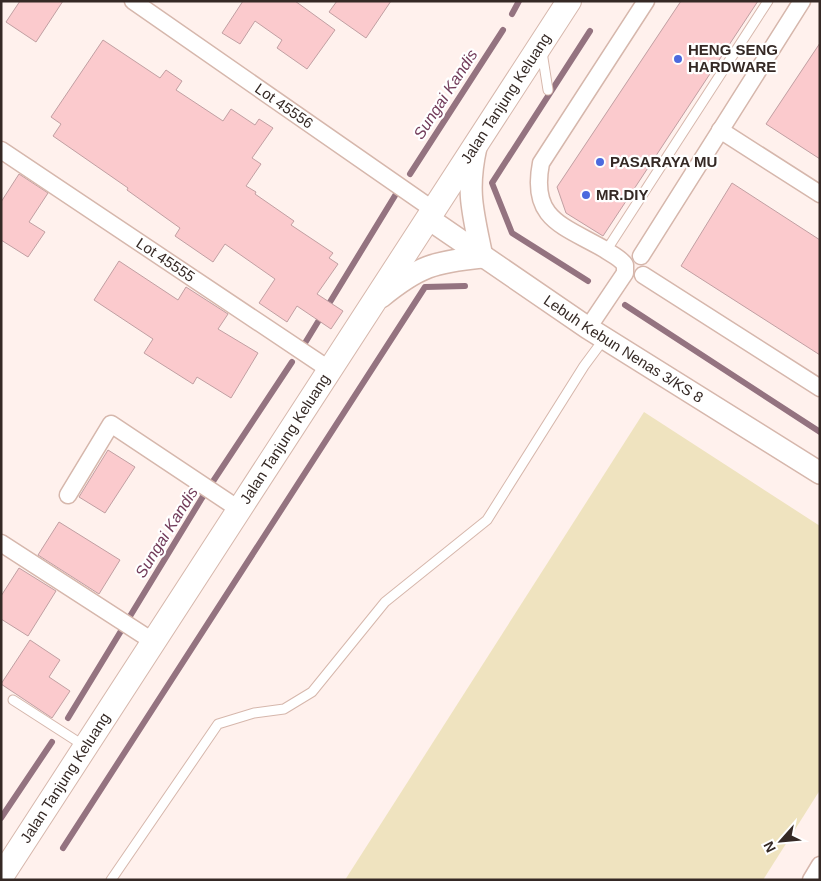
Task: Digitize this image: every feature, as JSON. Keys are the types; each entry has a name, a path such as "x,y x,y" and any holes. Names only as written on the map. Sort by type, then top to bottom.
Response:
{"main road":[{"name":"Jalan Tanjung Keluang","path":"1,877 86,747 150,640 240,510 569,1"}],"street":[{"name":"Lot 45556","path":"133,1 432,215"},
{"path":"596,334 625,273 623,262 553,220 542,205 538,176 541,163 646,1"},
{"path":"641,256 802,1"},
{"path":"720,130 820,194"},
{"path":"374,302 409,274 428,266 482,257 472,210 470,190 470,174 476,146"},
{"name":"Lot 45555","path":"1,150 330,370"},
{"name":"Lebuh Kebun Nenas 3/KS 8","path":"432,215 482,257 596,334 820,474"},
{"path":"643,275 820,388"},
{"path":"68,496 111,424 240,510"},
{"path":"1,543 150,640"},
{"path":"810,880 820,865"}],"lane":[{"path":"606,251 768,1"},
{"path":"541,44 548,90"},
{"path":"110,880 218,724 254,713 284,709 312,692 384,602 487,520 584,366 596,334"},
{"path":"13,700 86,747"}],"shaded area":[{"path":"644,412 820,526 820,790 763,880 345,880"}],"building":[{"path":"20,1 63,1 36,42 6,22"},
{"path":"243,1 295,1 335,30 307,69 277,48 282,40 255,21 240,44 222,33"},
{"path":"337,1 391,1 366,38 329,12"},
{"path":"681,1 758,1 603,236 566,213 557,187"},
{"path":"103,40 160,78 166,70 182,81 176,90 223,121 231,109 255,125 259,119 273,128 252,158 261,164 246,186 294,221 291,225 333,253 329,258 338,264 317,294 343,311 331,329 297,306 287,322 259,303 275,279 225,244 213,262 175,236 180,228 127,190 128,188 53,136 61,124 51,117"},
{"path":"820,43 820,159 766,124"},
{"path":"19,174 48,193 29,222 45,232 28,257 1,240 1,202"},
{"path":"732,183 820,240 820,355 681,266"},
{"path":"119,261 178,300 186,287 228,314 218,329 258,353 231,398 197,377 193,384 144,353 153,339 94,300"},
{"path":"108,450 135,467 105,513 79,497"},
{"path":"59,522 120,560 99,594 38,555"},
{"path":"19,568 56,591 28,636 1,619 1,596"},
{"path":"30,640 60,660 49,677 70,691 52,718 1,684"}],"waterway":[{"name":"Sungai Kandis","path":"512,14 519,1"},
{"name":"Sungai Kandis","path":"410,174 503,30"},
{"path":"588,281 512,233 492,183 590,31"},
{"name":"Sungai Kandis","path":"305,343 396,194"},
{"path":"63,848 425,287 465,286"},
{"path":"625,305 820,432"},
{"name":"Sungai Kandis","path":"68,718 202,498 292,362"},
{"name":"Sungai Kandis","path":"1,818 52,742"}],"place":[{"name":"HENG SENG HARDWARE","path":"678,59"},
{"name":"PASARAYA MU","path":"600,162"},
{"name":"MR.DIY","path":"586,195"}]}
